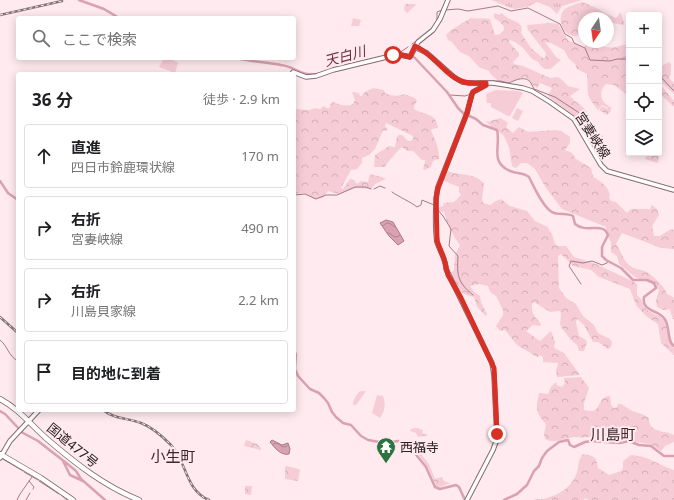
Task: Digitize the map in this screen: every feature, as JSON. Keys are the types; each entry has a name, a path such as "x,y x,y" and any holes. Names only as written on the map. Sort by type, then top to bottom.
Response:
{"highway":[{"name":"国道477号","path":"0,399 16,410"},
{"name":"国道477号","path":"18,412 27,422 90,474 112,488 139,500"},
{"path":"0,456 41,478 71,500"}],"main road":[{"path":"296,73 306,77 316,76 333,70 393,55 411,56 418,42 432,32 448,0"},
{"name":"宮妻峡線","path":"415,46 427,53 460,80 468,83 486,83 526,88 536,93 576,120 601,165 607,171 674,190"},
{"path":"467,500 493,450 497,439 494,375 492,363 461,298 448,275 437,241 436,196 473,92 486,85 486,83"},
{"path":"0,456 27,422 37,412"}],"green space":[{"path":"491,0 582,0 562,6 557,14 550,7 537,2 527,7 514,9"},
{"path":"582,2 604,12 578,12 578,35 572,36 564,30 561,20 561,15 564,10 570,6"},
{"path":"405,4 416,5 407,13 404,10"},
{"path":"494,13 499,15 502,13 521,25 521,33 531,48 543,58 545,58 546,53 528,30 527,25 550,23 558,24 568,40 578,45 578,48 614,48 626,44 626,94 614,85 606,84 603,87 601,94 603,101 612,108 607,115 599,110 602,106 608,108 602,105 598,110 589,96 587,74 577,69 564,50 551,43 545,42 556,57 561,60 550,69 545,69 538,62 532,59 522,47 510,40 509,42 519,53 519,56 513,62 514,64 523,66 550,78 560,78 568,86 580,89 570,96 586,111 589,123 603,136 606,157 601,154 594,137 584,123 548,96 552,88 540,83 537,88 524,77 508,83 500,81 494,78 489,71 479,67 469,56 460,52 452,42 448,40 446,35 451,30 471,18 490,19 495,35 500,34 504,30 504,27 494,18"},
{"path":"620,13 624,23 623,25 614,23 614,17 616,18"},
{"path":"353,18 361,20 359,26 351,26"},
{"path":"163,60 173,60 178,63 175,72 159,67"},
{"path":"669,62 671,64 671,74 669,78 674,83 674,94 662,83 662,66"},
{"path":"662,87 674,101 674,107 662,96"},
{"path":"373,88 384,90 385,93 392,95 399,96 404,94 415,98 417,101 414,109 429,115 435,119 437,123 438,128 432,129 431,131 437,145 439,159 433,161 431,167 425,170 423,169 425,160 422,160 413,151 407,151 402,147 385,167 374,167 375,155 389,146 395,147 397,137 399,135 402,135 408,141 413,140 413,136 386,123 385,127 387,128 387,131 383,130 375,149 369,155 362,158 362,163 357,169 351,170 341,188 343,189 350,179 354,180 357,184 361,181 368,182 370,174 386,179 375,184 371,189 356,188 339,194 328,191 323,198 314,199 304,193 296,194 296,109 321,109 325,106 326,108 330,108 330,104 333,102 343,105 350,105 353,104 355,100 352,92 359,93 360,96 362,96 365,92"},
{"path":"496,90 518,91 523,93 510,116 491,107 491,103 487,103 486,94"},
{"path":"517,108 523,111 518,121 512,118"},
{"path":"501,118 508,123 506,127 513,133 519,127 528,132 561,131 570,137 570,143 565,150 572,153 576,159 591,168 593,177 602,182 608,190 611,201 616,202 627,213 631,209 650,209 652,205 657,209 659,215 652,226 654,236 660,236 671,229 674,230 674,249 661,248 622,233 616,244 629,265 650,274 662,285 667,294 673,297 674,320 670,309 663,310 657,307 656,300 659,290 657,287 632,275 619,264 617,256 611,252 611,242 606,234 606,227 562,209 546,188 535,169 527,163 521,163 516,168 512,166 509,147 504,136 485,121 490,122"},
{"path":"646,156 659,156 658,163 645,159"},
{"path":"446,170 476,177 480,180 484,184 482,199 483,203 490,205 501,199 510,206 527,211 535,221 548,227 555,244 558,246 566,246 574,257 596,264 637,284 637,295 646,309 661,317 666,322 669,340 674,348 674,355 661,343 658,324 646,316 636,305 630,289 599,277 591,270 573,266 561,254 558,256 559,288 566,298 576,304 583,316 594,325 598,333 610,339 612,342 611,347 608,349 598,342 593,342 584,325 577,319 576,322 579,336 586,340 587,343 584,351 579,351 577,345 561,327 560,311 550,312 534,302 532,304 532,311 534,316 541,324 540,326 533,325 526,331 540,341 551,331 555,342 554,347 564,353 580,375 557,377 556,370 558,363 543,362 541,355 537,357 517,345 505,330 500,331 496,326 503,315 503,310 496,296 490,292 488,286 479,284 470,286 474,292 480,296 481,302 487,314 486,316 477,307 474,297 464,294 458,289 448,272 452,272 454,270 455,255 460,245 450,230 444,212 439,211 438,208 443,206 444,203 454,202 461,195 459,192 459,187 442,180"},
{"path":"581,377 589,388 584,403 584,410 594,410 597,408 602,399 610,396 611,405 614,408 617,407 618,404 621,404 632,411 642,414 649,418 649,423 654,429 674,435 674,442 665,446 661,451 646,443 625,439 623,429 619,431 614,439 610,440 594,437 571,437 552,441 545,439 544,434 546,424 537,410 539,393 548,394 551,387 556,382 557,385 562,387 565,383 564,378"},
{"path":"361,391 366,391 356,405 353,405 358,393"},
{"path":"377,395 383,396 385,405 380,418 372,413"},
{"path":"416,428 423,430 422,433 428,435 418,437 416,433 410,431 411,429"},
{"path":"246,440 257,444 261,450 244,446"},
{"path":"418,449 429,464 435,479 442,477 444,481 450,483 441,487 436,486 429,469 416,451"},
{"path":"583,454 592,456 596,459 598,468 609,475 621,471 623,468 623,461 631,455 648,459 674,470 674,500 589,500 585,498 583,500 533,500 554,496 568,487 575,478 579,460"},
{"path":"286,466 300,470 298,481 285,479"},
{"path":"245,486 252,486 251,495 245,494"}],"water":[{"path":"386,220 393,222 404,241 398,245 389,236 380,223"},
{"path":"272,440 282,445 288,443 290,449 289,454 283,454 278,451 270,442"}],"waterway":[{"name":"天白川","path":"79,0 104,9 116,16"},
{"path":"445,10 458,9 468,11 498,6 511,11 528,8 560,24 565,34 572,38 574,43 585,48 590,60 610,61 626,59"},
{"path":"437,21 437,12 442,10"},
{"path":"412,44 418,40"},
{"name":"天白川","path":"399,53 408,47"},
{"name":"天白川","path":"388,55 399,53 413,56 447,92 463,113 476,119 483,125 497,130 497,152 499,162 508,170 524,174 529,177 540,198 550,211 557,214 573,216 575,224 580,227 599,228 606,231 608,235 602,247 602,256 606,260 621,268 633,280 647,280 654,283 656,288 644,297 644,302 647,308 664,318 670,341 674,346"},
{"name":"天白川","path":"248,60 286,66 306,74 318,74"},
{"path":"662,78 674,91"},
{"path":"487,81 509,83 520,79 526,79 531,83 534,89 555,97 581,114 581,121 584,128 597,141 603,157"},
{"path":"450,95 465,96 471,94"},
{"path":"0,181 8,193 16,199"},
{"path":"374,189 380,186 385,188"},
{"path":"296,195 305,194 316,199 326,195 337,195 355,187 366,187 371,189"},
{"path":"392,192 417,207 421,205 422,200 434,205"},
{"path":"437,209 451,229 449,246 458,256 459,278 464,286 473,295"},
{"path":"581,284 569,266 571,261 583,263 592,261 602,265 608,261"},
{"path":"0,340 16,360"},
{"path":"296,371 298,376 310,389 319,393 324,398 332,412 343,423 351,425 361,436 368,440 385,443 398,441 409,446 426,467 435,487 440,489 456,485 459,487 465,500"},
{"path":"0,411 5,414 23,433 38,441 76,471 81,479 105,500"},
{"path":"504,500 517,494 527,485 547,451 559,442 568,440 570,445 574,447 591,441 620,443 629,441 639,445 651,446 664,456 674,456"},
{"path":"1,458 23,471"},
{"path":"63,461 70,475 83,481"},
{"path":"24,472 38,480"},
{"path":"17,500 32,477"},
{"path":"29,481 34,487 33,489"},
{"path":"39,481 59,494"},
{"path":"26,500 30,493"},
{"path":"61,495 67,500"}],"railway":[{"path":"0,15 62,1"},
{"path":"0,317 16,331"},
{"path":"106,412 121,418 136,421 145,425 161,436 176,452 195,490 209,500"}],"place":[{"name":"西福寺","path":"386,464"}],"district":[{"name":"川島町","path":"613,435"},
{"name":"小生町","path":"173,457"}],"route":[{"path":"393,55 410,57 415,46 427,53 456,78 468,83 486,83 486,85 472,94 467,113 436,194 437,241 446,264 448,275 461,298 494,368 497,434"}]}
